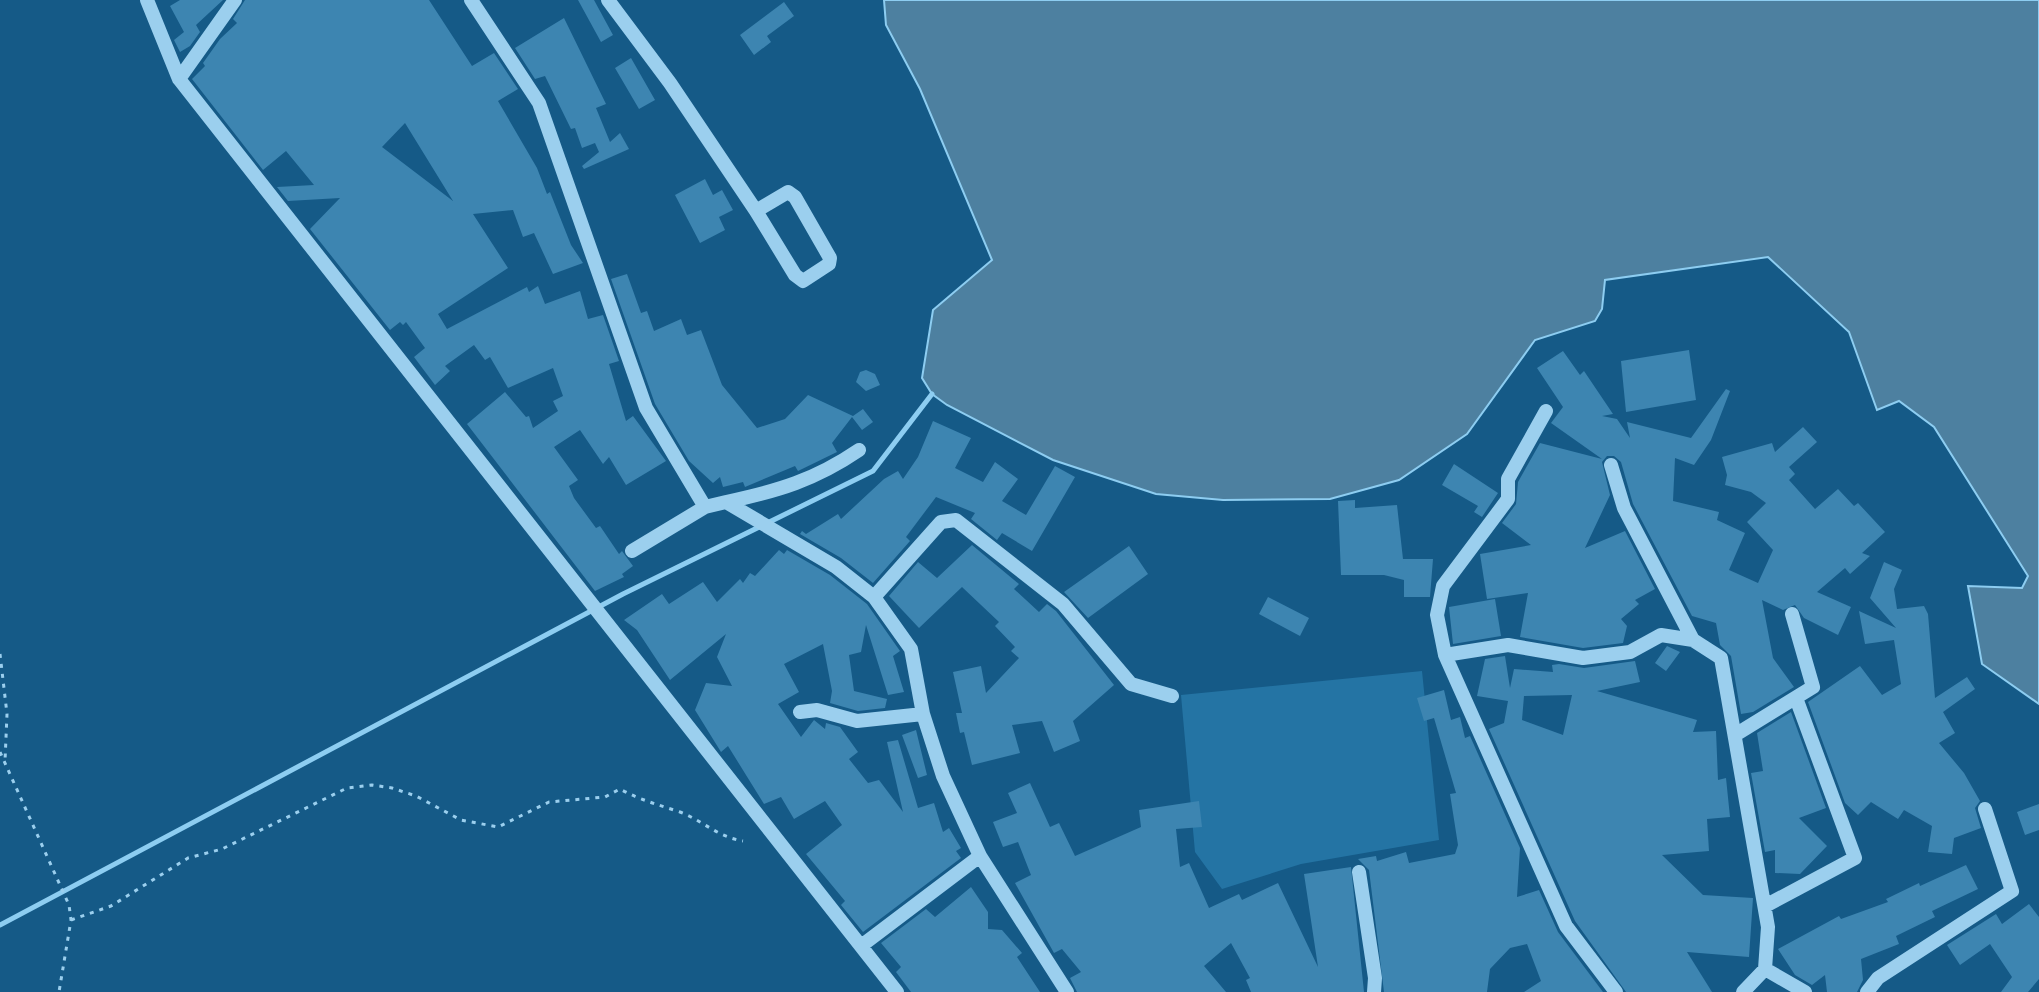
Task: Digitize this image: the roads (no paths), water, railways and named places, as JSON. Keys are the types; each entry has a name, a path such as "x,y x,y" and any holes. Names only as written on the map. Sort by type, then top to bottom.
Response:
{"street":[{"path":"147,0 179,79 897,992"},
{"path":"179,79 235,0"},
{"path":"471,0 539,103 646,408 705,507"},
{"path":"608,0 670,83 799,280 829,264 830,258 792,192 756,211"},
{"path":"1546,411 1508,479 1508,499 1443,586 1437,615 1445,655 1566,926 1616,992"},
{"path":"632,551 705,507 771,493 824,474 859,450"},
{"path":"1611,465 1624,508 1693,640"},
{"path":"726,502 836,567 874,597 911,649 923,714 943,776 980,856 1067,992"},
{"path":"874,597 941,522 956,520 1063,604 1131,684 1172,696"},
{"path":"1735,735 1813,687 1792,614"},
{"path":"1445,655 1508,645 1583,658 1630,652 1661,635 1693,640 1721,658 1768,927 1765,969 1743,992"},
{"path":"1765,906 1855,858 1796,698"},
{"path":"800,712 817,710 857,721 923,714"},
{"path":"1867,992 1878,978 2012,891 1985,809"},
{"path":"861,946 980,856"},
{"path":"1359,872 1375,978 1374,992"},
{"path":"1765,969 1805,992"}],"waterway":[{"path":"0,925 623,594 873,471 932,394"}]}
